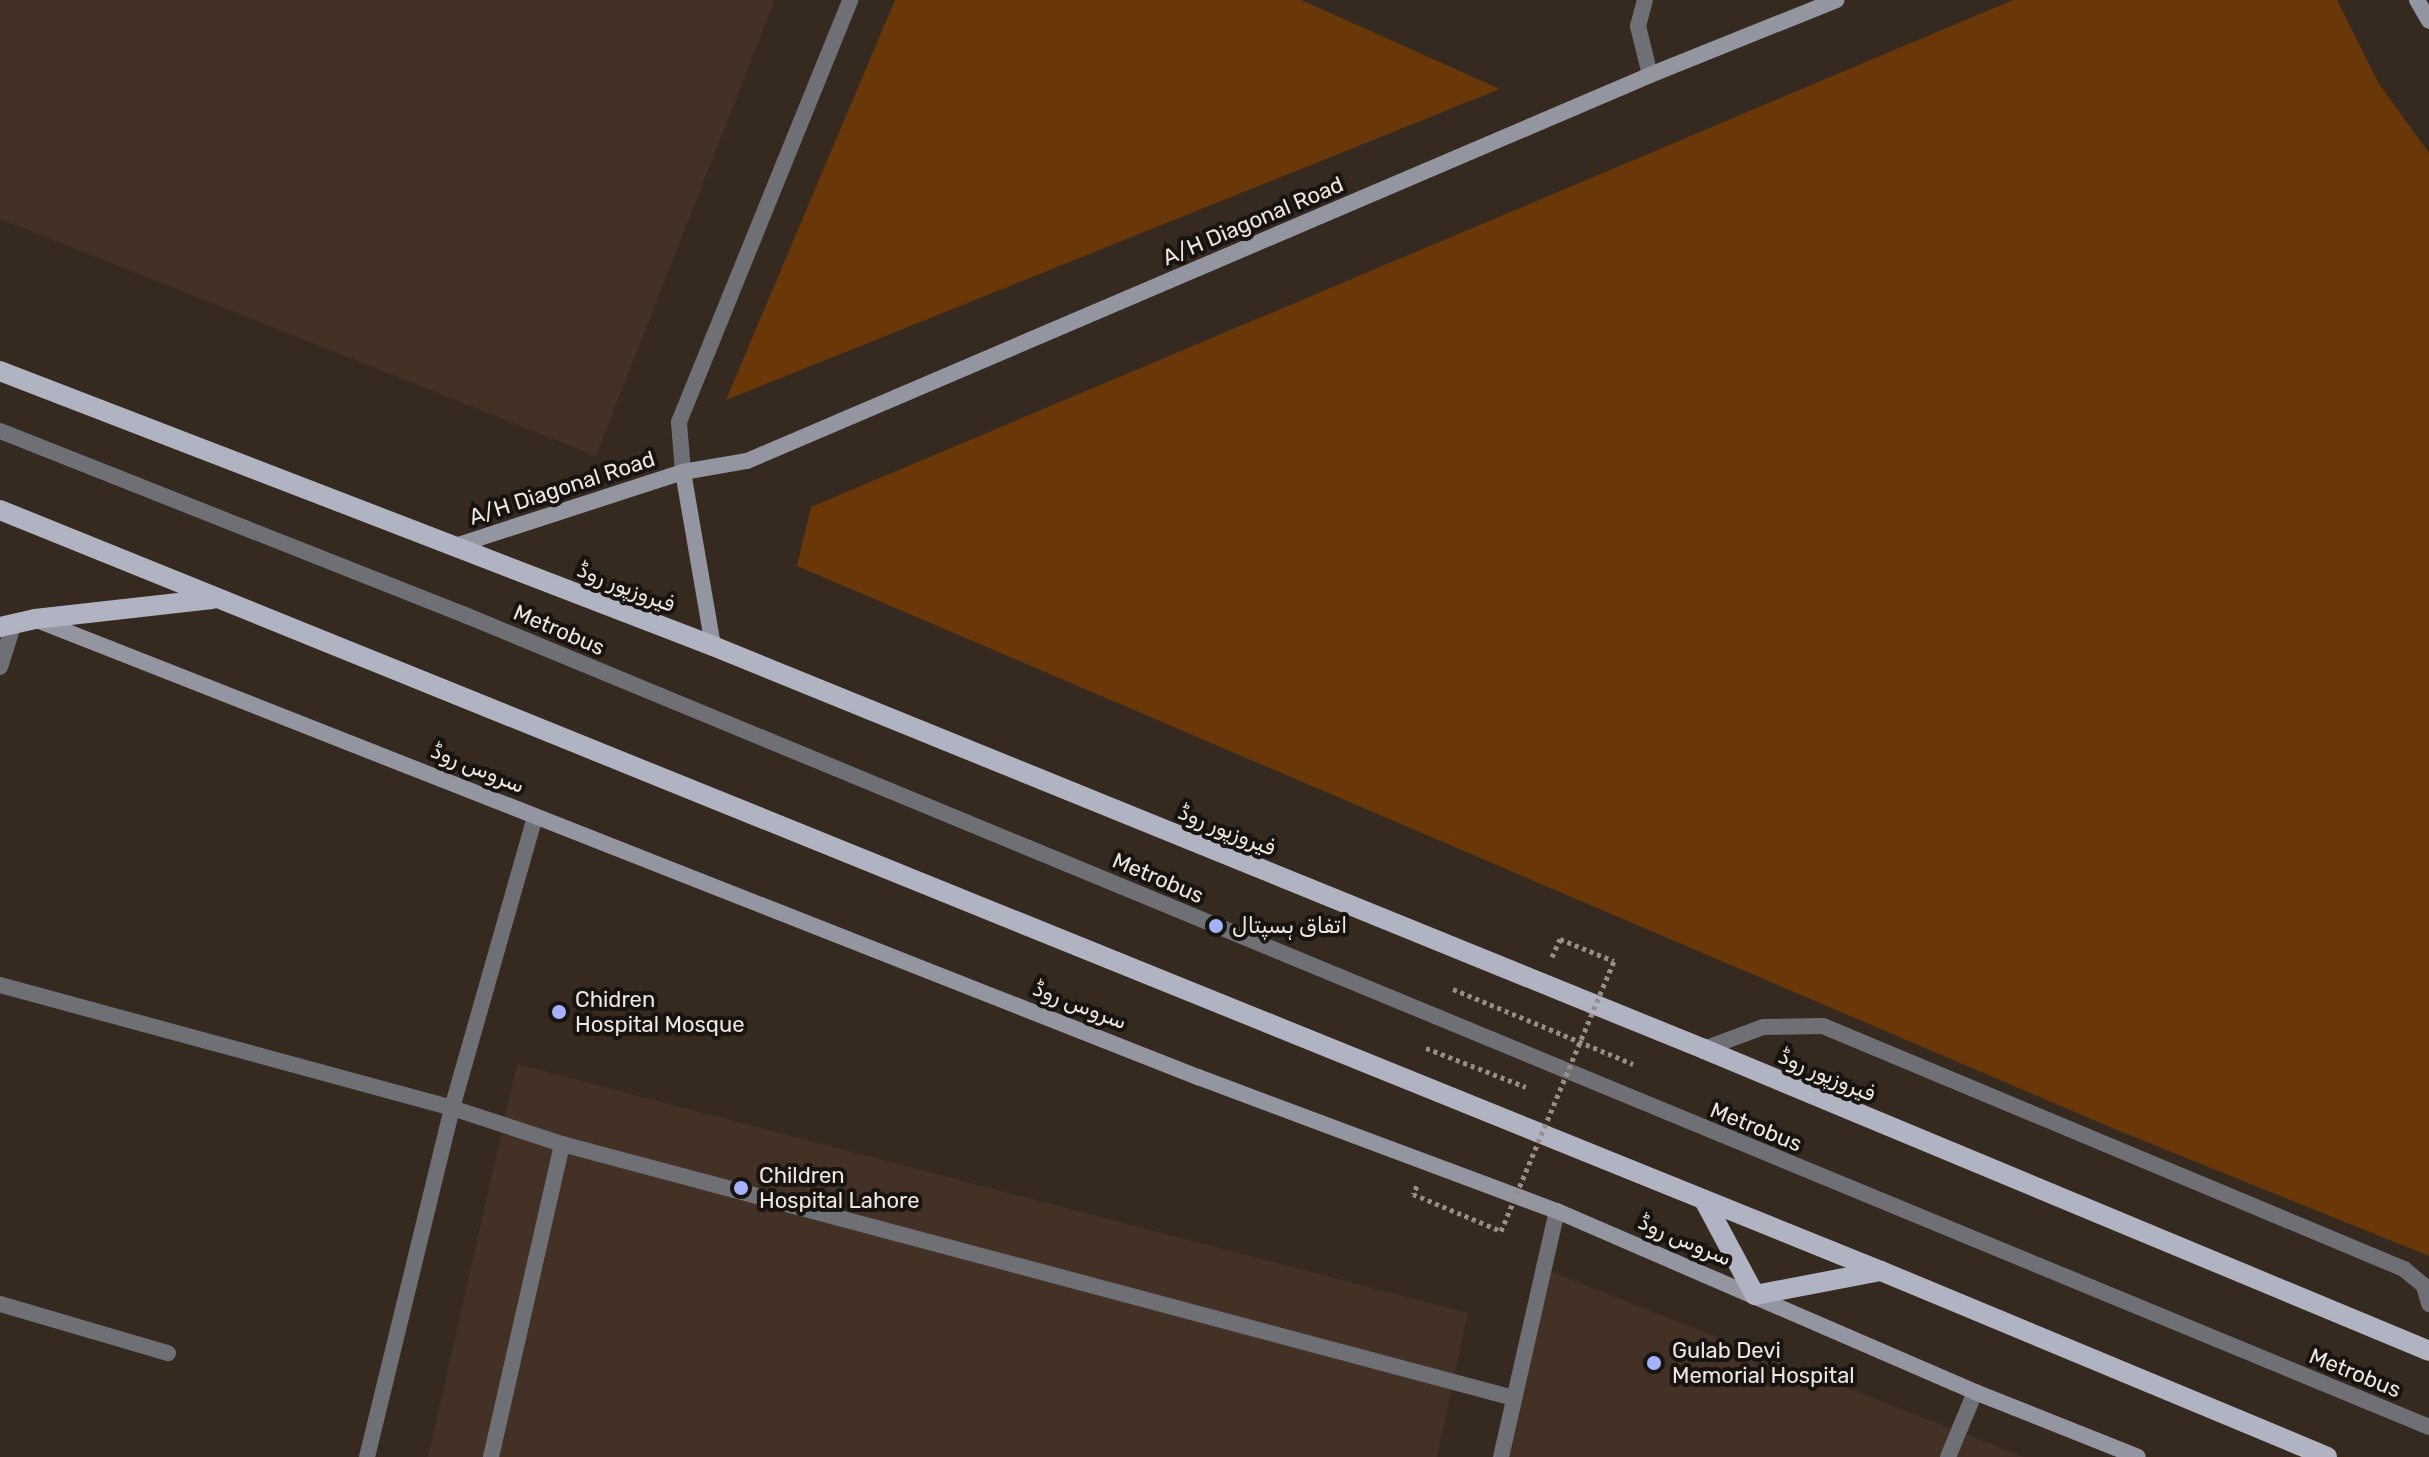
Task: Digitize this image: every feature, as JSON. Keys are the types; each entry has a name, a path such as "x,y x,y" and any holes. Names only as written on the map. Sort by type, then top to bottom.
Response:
{"main road":[{"name":"فیروزپور روڈ","path":"0,371 713,646 1704,1049 2429,1351"},
{"path":"0,510 1881,1271 2327,1457"},
{"path":"7,625 216,598"},
{"path":"1704,1200 1755,1295 1881,1271"}],"street":[{"path":"683,472 679,422 850,0"},
{"path":"1645,0 1638,26 1650,75"},
{"name":"A/H Diagonal Road","path":"455,546 683,472 747,461 1650,75 1837,0"},
{"path":"2417,0 2429,21"},
{"name":"Metrobus","path":"0,431 465,615 2429,1427"},
{"name":"A/H Diagonal Road","path":"683,472 713,646"},
{"name":"سروس روڈ","path":"35,619 1198,1077 1557,1211 1975,1392 2138,1457"},
{"path":"0,667 7,625"},
{"path":"367,1457 452,1108 535,817"},
{"path":"0,985 452,1108 562,1144 1514,1398"},
{"path":"1704,1049 1763,1027 1823,1026 2404,1269 2424,1286 2429,1304"},
{"path":"491,1457 562,1144"},
{"path":"1501,1457 1557,1211"},
{"path":"0,1304 168,1353"},
{"path":"1948,1457 1975,1392"}],"path":[{"path":"1413,1194 1501,1231 1614,961 1560,939"},
{"path":"1453,989 1638,1067"},
{"path":"1426,1048 1451,1059"}],"shaded area":[{"path":"0,0 775,0 596,456 0,219"},
{"path":"895,0 1301,0 1500,89 726,400"},
{"path":"2013,0 2337,0 2379,84 2429,153 2429,1256 2117,1130 797,566 811,507"},
{"name":"Children Hospital Lahore","path":"517,1064 1468,1313 1437,1457 428,1457"},
{"name":"Gulab Devi Memorial Hospital","path":"1544,1269 2024,1457 1506,1457"}],"place":[{"name":"اتفاق ہسپتال","path":"1216,926"},
{"name":"Chidren Hospital Mosque","path":"559,1012"},
{"name":"Children Hospital Lahore","path":"741,1188"},
{"name":"Gulab Devi Memorial Hospital","path":"1654,1363"}]}
